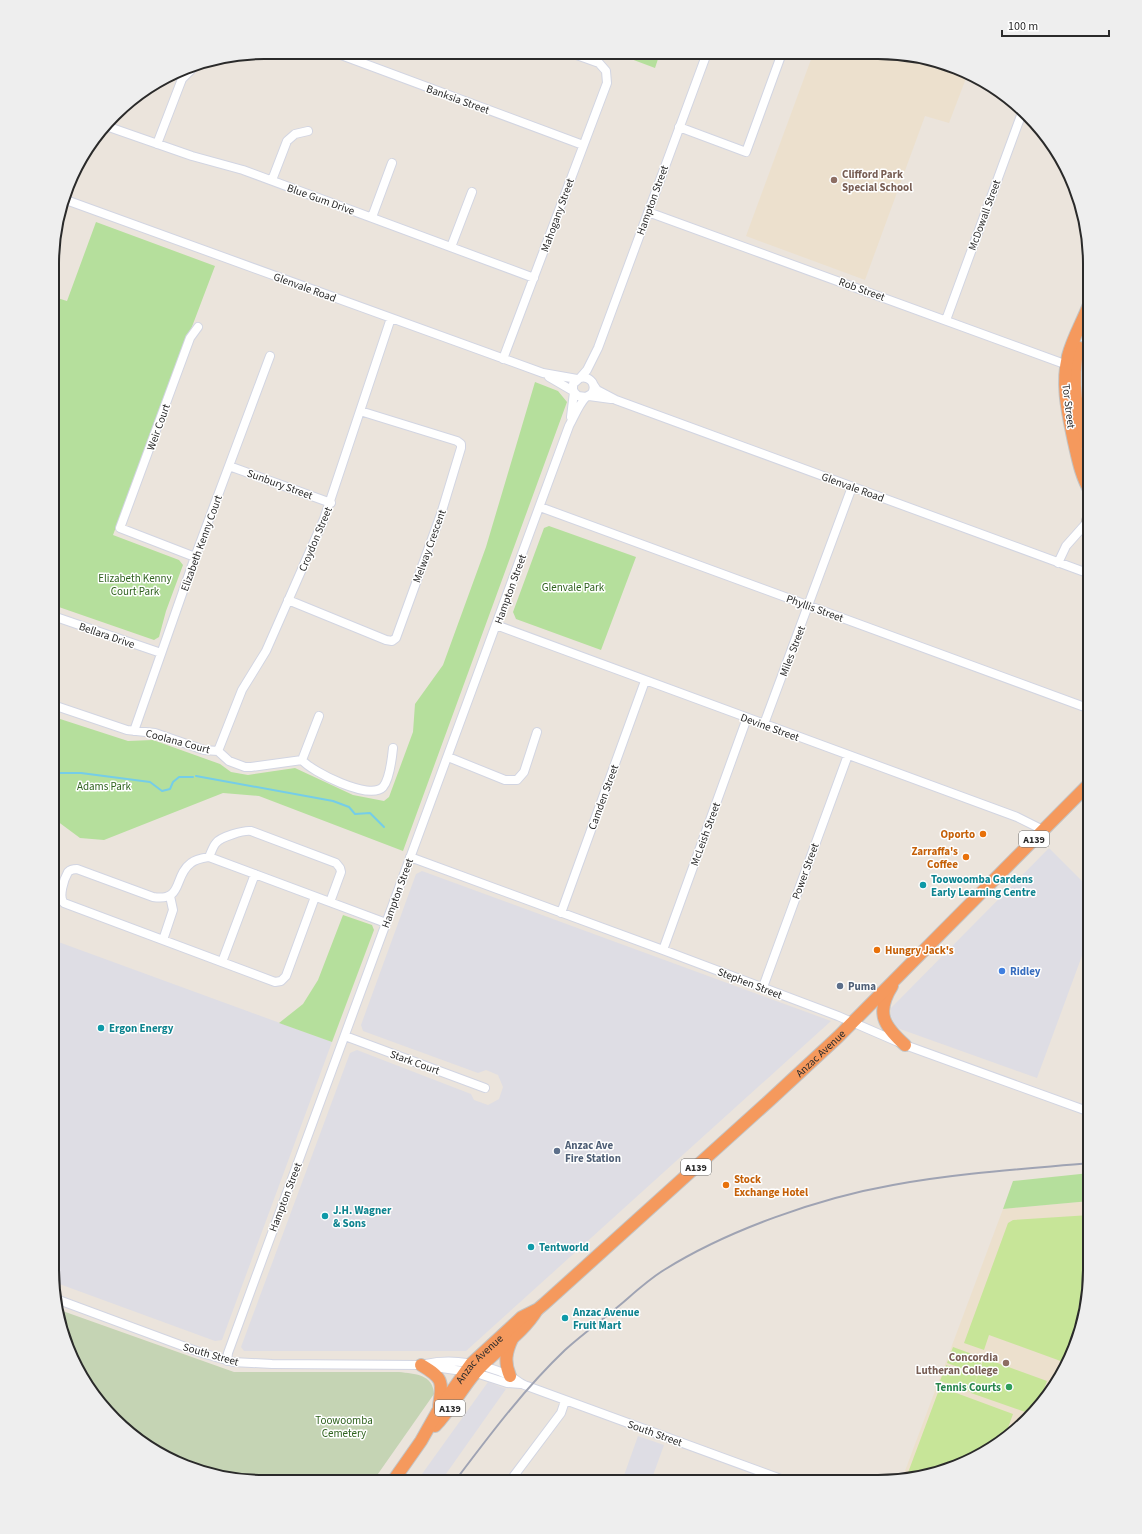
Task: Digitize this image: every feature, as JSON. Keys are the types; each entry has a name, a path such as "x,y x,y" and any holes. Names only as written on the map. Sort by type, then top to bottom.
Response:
{"highway":[{"name":"Tor Street","path":"1083,321 1065,389 1067,409 1083,474"},
{"name":"Tor Street","path":"1071,366 1076,404 1083,421"},
{"name":"Anzac Avenue","path":"397,1475 421,1441 439,1409 473,1368 522,1317 538,1309 770,1100 852,1023 1083,790"},
{"path":"899,974 888,992 883,1008 883,1016 891,1032 905,1045"},
{"name":"Anzac Avenue","path":"421,1441 442,1419 473,1368 530,1322 538,1309"},
{"path":"510,1376 505,1360 512,1338"},
{"path":"421,1365 440,1379 442,1386 439,1409"}],"street":[{"name":"Banksia Street","path":"352,59 583,145"},
{"name":"Mahogany Street","path":"503,359 607,83 606,71 599,63 588,59"},
{"name":"Hampton Street","path":"578,378 587,370 598,348 705,59"},
{"path":"679,127 746,152 780,59"},
{"path":"157,144 182,79 187,74"},
{"name":"McDowall Street","path":"946,320 1021,117"},
{"name":"Blue Gum Drive","path":"111,128 192,156 243,170 272,180 534,278"},
{"path":"272,180 287,141 295,134 308,131"},
{"path":"372,217 392,163"},
{"path":"451,247 472,192"},
{"name":"Glenvale Road","path":"69,201 543,373 578,378"},
{"name":"Rob Street","path":"648,212 1071,366"},
{"name":"Croydon Street","path":"218,751 242,690 266,651 331,503 391,318"},
{"name":"Weir Court","path":"195,557 120,528 190,338 198,328"},
{"name":"Hampton Street","path":"592,382 598,348"},
{"name":"Elizabeth Kenny Court","path":"134,731 195,557 270,356"},
{"name":"Glenvale Road","path":"543,373 574,392"},
{"path":"578,378 586,378 592,382 593,389 588,397 581,398 574,392 573,384 578,378"},
{"name":"Glenvale Road","path":"592,382 597,390 616,400 1083,572"},
{"name":"Hampton Street","path":"227,1361 239,1321 540,507 569,426 574,392"},
{"name":"Hampton Street","path":"569,426 588,397"},
{"name":"Glenvale Road","path":"588,397 616,400"},
{"name":"Melway Crescent","path":"288,600 386,640 392,641 396,638 441,514 461,444 457,441 360,411"},
{"name":"Sunbury Street","path":"229,466 331,503"},
{"name":"Miles Street","path":"764,724 852,487"},
{"name":"Phyllis Street","path":"540,507 1083,706"},
{"path":"1058,563 1066,546 1083,528"},
{"name":"Bellara Drive","path":"59,618 161,653"},
{"name":"Devine Street","path":"496,625 1017,818 1043,830"},
{"name":"Camden Street","path":"561,913 645,681"},
{"name":"Coolana Court","path":"59,707 109,725 134,731 155,733 204,750 218,751 229,761 245,767 302,760"},
{"path":"319,716 302,760 313,770 356,789 376,791 383,787 392,763 393,748"},
{"name":"McLeish Street","path":"663,950 747,718"},
{"path":"448,757 505,780 517,780 524,772 537,732"},
{"name":"Power Street","path":"763,987 848,755"},
{"path":"209,857 215,843 246,830 336,863 341,872 330,902"},
{"path":"315,896 286,976 281,981 275,982 64,903 61,900 60,895 68,873 77,869 153,897 164,899 176,890 182,874 192,862 209,857 315,896 386,923"},
{"name":"Stephen Street","path":"410,857 763,987 838,1016 905,1045 1083,1109"},
{"path":"222,962 255,874"},
{"path":"163,940 173,910 170,896"},
{"name":"Stark Court","path":"345,1036 485,1088"},
{"name":"South Street","path":"62,1302 227,1361 243,1363 421,1365 473,1368 510,1376 521,1384"},
{"name":"South Street","path":"473,1368 507,1383 521,1384 770,1475"},
{"path":"514,1475 561,1413 566,1400"}],"shaded area":[{"name":"Clifford Park Special School","path":"811,59 892,59 931,66 966,79 949,123 925,116 865,280 746,236"},
{"name":"Ridley","path":"1049,848 1083,882 1083,953 1037,1078 900,1029 895,1024 891,1016 891,1008"},
{"path":"422,871 831,1021 466,1351 244,1351 241,1347 350,1053 357,1050 471,1094 474,1100 488,1105 499,1099 503,1087 498,1075 486,1070 478,1073 363,1031 361,1025 416,874"},
{"path":"59,942 332,1042 222,1340 215,1341 59,1284"},
{"name":"Concordia Lutheran College","path":"1083,1202 1083,1284 1079,1310 1072,1336 1056,1373 1041,1395 1023,1415 1003,1433 981,1448 957,1459 931,1468 904,1473 1003,1209"},
{"path":"488,1382 506,1389 445,1475 421,1475"},
{"path":"638,1436 664,1445 653,1475 624,1475"}],"green space":[{"path":"631,59 658,59 655,68"},
{"name":"Elizabeth Kenny Court Park","path":"96,222 215,266 113,535 179,560 183,565 166,611 159,637 154,640 59,607 59,299 67,301"},
{"name":"Adams Park","path":"535,382 558,391 567,402 403,851 259,796 223,793 104,840 80,838 59,822 59,719 128,741 153,740 220,764 231,772 248,775 295,768 353,795 384,801 389,797 413,732 415,704 443,665 486,547"},
{"name":"Glenvale Park","path":"549,526 636,557 601,650 516,619 513,612 544,528"},
{"path":"343,915 372,925 374,930 332,1042 279,1023 303,1004 318,980"},
{"path":"1083,1174 1083,1202 1003,1209 1013,1181"},
{"path":"1083,1215 1083,1284 1076,1323 1062,1361 989,1335 984,1350 964,1343 1008,1223 1013,1220"},
{"name":"Toowoomba Cemetery","path":"63,1311 234,1372 399,1372 422,1376 427,1379 433,1387 434,1394 377,1475 250,1475 224,1471 198,1464 161,1448 139,1433 119,1415 101,1395 86,1373 70,1336"},
{"path":"953,1347 983,1358 977,1374 947,1363"},
{"name":"Tennis Courts","path":"984,1358 1047,1381 1041,1395 1026,1412 971,1393"},
{"path":"946,1365 977,1376 971,1392 940,1381"},
{"path":"940,1387 1013,1414 1008,1429 981,1448 944,1464 908,1473"}],"waterway":[{"path":"59,773 81,773 150,782 162,791 170,789 173,782 179,777 193,777"},
{"path":"196,776 333,801 349,807 355,814 370,813 384,827"}],"railway":[{"path":"460,1475 521,1397 565,1350 641,1287 658,1274 689,1255 775,1217 835,1198 865,1191 942,1177 1083,1164"}],"place":[{"name":"Clifford Park Special School","path":"834,180"},
{"name":"Oporto","path":"983,834"},
{"name":"Zarraffa's Coffee","path":"966,857"},
{"name":"Toowoomba Gardens Early Learning Centre","path":"923,885"},
{"name":"Hungry Jack's","path":"877,950"},
{"name":"Ridley","path":"1002,971"},
{"name":"Puma","path":"840,986"},
{"name":"Ergon Energy","path":"101,1028"},
{"name":"Anzac Ave Fire Station","path":"557,1151"},
{"name":"Stock Exchange Hotel","path":"726,1185"},
{"name":"J.H. Wagner & Sons","path":"325,1216"},
{"name":"Tentworld","path":"531,1247"},
{"name":"Anzac Avenue Fruit Mart","path":"565,1318"},
{"name":"Concordia Lutheran College","path":"1006,1363"},
{"name":"Tennis Courts","path":"1009,1387"}]}
